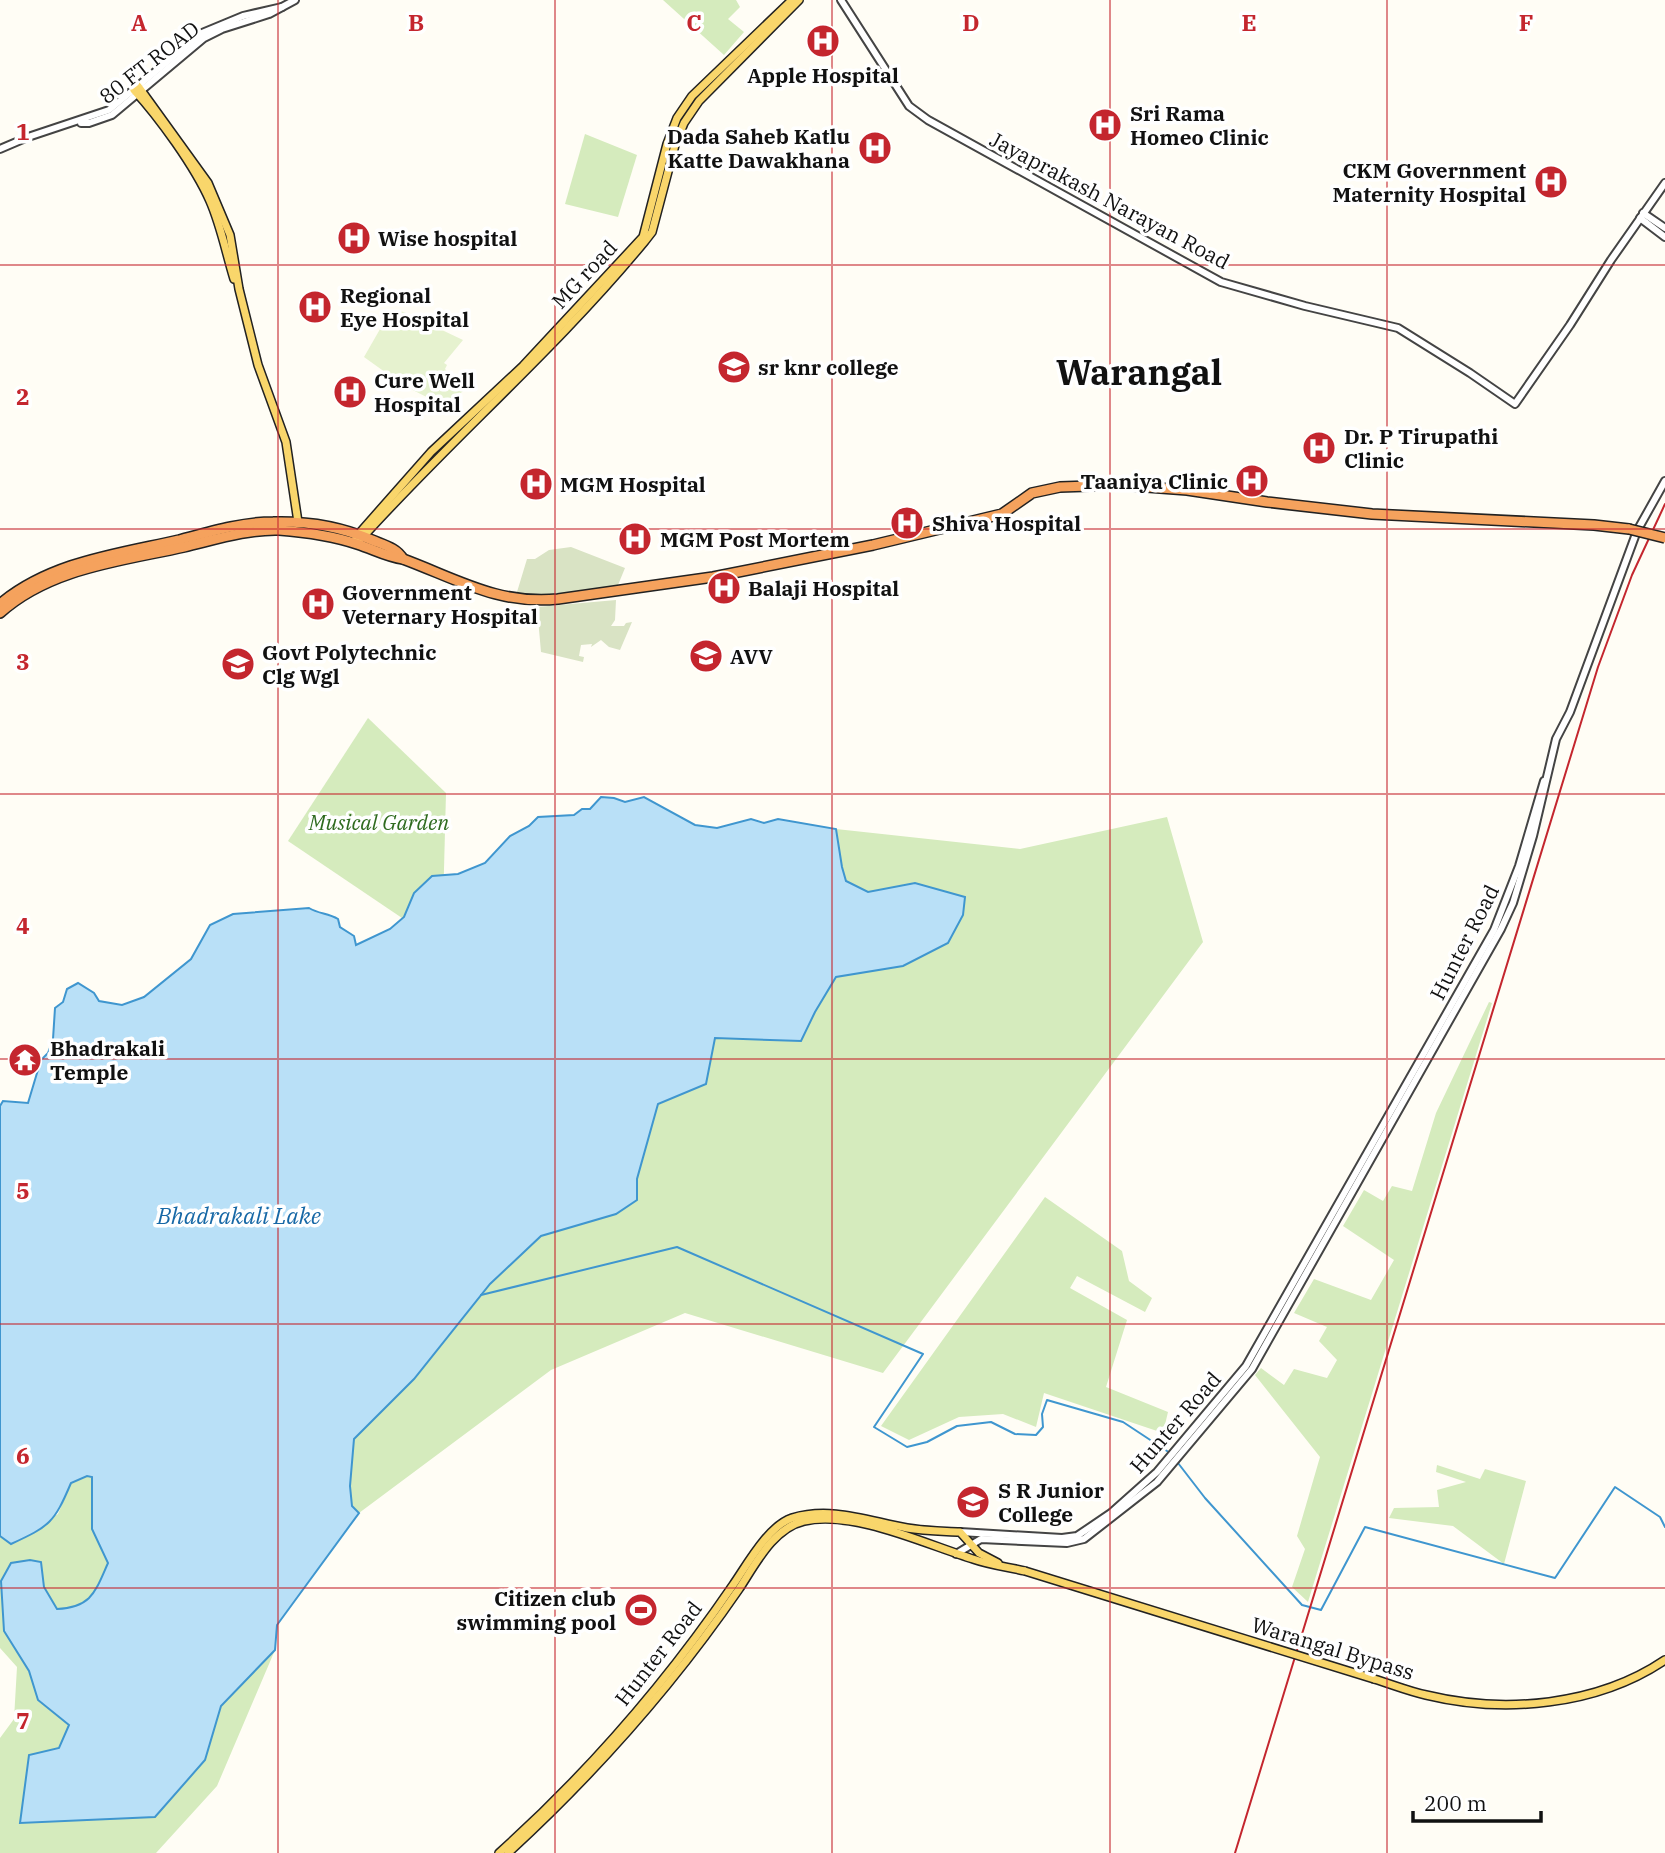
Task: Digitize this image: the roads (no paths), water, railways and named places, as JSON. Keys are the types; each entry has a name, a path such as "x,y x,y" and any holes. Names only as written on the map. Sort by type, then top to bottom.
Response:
{"highway":[{"path":"0,613 41,585 112,559 237,527 271,522 298,522 357,539 394,558 403,559 487,593 540,601 713,577 873,545 1002,514 1032,493 1060,487 1120,485 1187,490 1372,514 1629,528 1665,538"},
{"path":"0,604 42,576 80,563 276,530 357,539"}],"main road":[{"name":"MG road","path":"357,539 430,453 523,366 643,237 667,144 683,108 692,96 792,0"},
{"name":"MG road","path":"357,539 572,326 645,241 652,232 675,145 684,123 699,101 799,0"},
{"path":"138,90 212,190 230,235 239,289 258,365 286,442 298,522"},
{"name":"Hunter Road","path":"508,1853 624,1725 707,1621 762,1544 783,1522 814,1514 839,1513 930,1531 960,1532"},
{"name":"Hunter Road","path":"499,1853 580,1784 651,1702 782,1532 805,1521 840,1519 956,1554"},
{"path":"928,1544 930,1531"},
{"path":"960,1532 970,1545"},
{"name":"Warangal Bypass","path":"970,1545 1002,1565 1426,1695 1489,1705 1572,1699 1628,1680 1662,1664"},
{"name":"Warangal Bypass","path":"956,1554 988,1564 1002,1565"}],"street":[{"name":"80 FT ROAD","path":"0,149 35,134 76,122 89,123 112,115 202,33 243,16 268,8 282,7 295,0"},
{"name":"Jayaprakash Narayan Road","path":"841,0 909,106 928,120 1221,282 1398,328 1515,404 1665,183"},
{"path":"1641,216 1665,228"},
{"path":"1641,216 1665,237"},
{"name":"Hunter Road","path":"956,1554 981,1539 1077,1542 1094,1533 1122,1511 1160,1474 1240,1385 1266,1346 1501,929 1523,870 1545,792 1555,743 1570,712 1637,531 1665,481"},
{"name":"Hunter Road","path":"960,1532 1077,1536 1160,1474"}],"water":[{"name":"Bhadrakali Lake","path":"601,797 625,802 644,797 695,825 717,828 751,819 764,823 778,819 836,829 846,881 868,892 915,883 965,897 963,915 948,943 903,966 836,977 801,1041 715,1038 706,1084 658,1104 637,1179 637,1200 616,1214 541,1236 490,1284 414,1379 354,1439 350,1486 352,1506 359,1513 277,1625 275,1650 221,1706 205,1760 155,1817 20,1823 29,1755 59,1748 69,1725 38,1700 29,1671 4,1631 1,1581 11,1563 30,1560 41,1562 44,1587 57,1609 69,1608 91,1596 108,1563 92,1529 92,1477 87,1476 71,1483 55,1515 43,1527 11,1544 0,1536 0,1106 3,1101 28,1103 41,1060 48,1053 53,1039 55,1008 63,1002 67,989 78,983 94,993 99,1001 122,1005 144,997 191,959 210,925 233,914 309,908 338,919 340,927 354,936 356,945 390,929 404,917 414,893 432,876 458,874 485,863 510,836 529,826 538,817 574,815 582,809 590,809"}],"waterway":[{"path":"481,1295 677,1247 923,1354 874,1427 907,1447 927,1442 957,1426 991,1422 1015,1434 1036,1435 1043,1427 1042,1414 1047,1400 1123,1422 1170,1453"},
{"path":"1178,1463 1205,1498 1302,1605 1321,1610 1365,1527 1555,1578 1615,1487 1660,1517 1665,1527"}],"railway":[{"path":"1235,1853 1598,667 1632,575 1665,504"}],"place":[{"name":"Apple Hospital","path":"823,41"},
{"name":"Sri Rama Homeo Clinic","path":"1105,125"},
{"name":"Dada Saheb Katlu Katte Dawakhana","path":"875,148"},
{"name":"CKM Government Maternity Hospital","path":"1551,182"},
{"name":"Wise hospital","path":"354,238"},
{"name":"Regional Eye Hospital","path":"315,307"},
{"name":"sr knr college","path":"734,367"},
{"name":"Cure Well Hospital","path":"350,392"},
{"name":"Dr. P Tirupathi Clinic","path":"1319,448"},
{"name":"Taaniya Clinic","path":"1252,481"},
{"name":"MGM Hospital","path":"536,484"},
{"name":"Shiva Hospital","path":"907,523"},
{"name":"MGM Post Mortem","path":"635,539"},
{"name":"Balaji Hospital","path":"724,588"},
{"name":"Government Veternary Hospital","path":"318,604"},
{"name":"AVV","path":"706,656"},
{"name":"Govt Polytechnic Clg Wgl","path":"238,664"},
{"name":"Bhadrakali Temple","path":"25,1060"},
{"name":"S R Junior College","path":"973,1502"},
{"name":"Citizen club swimming pool","path":"641,1610"}],"district":[{"name":"Warangal","path":"1139,372"}],"park label":[{"name":"Musical Garden","path":"379,822"}]}
